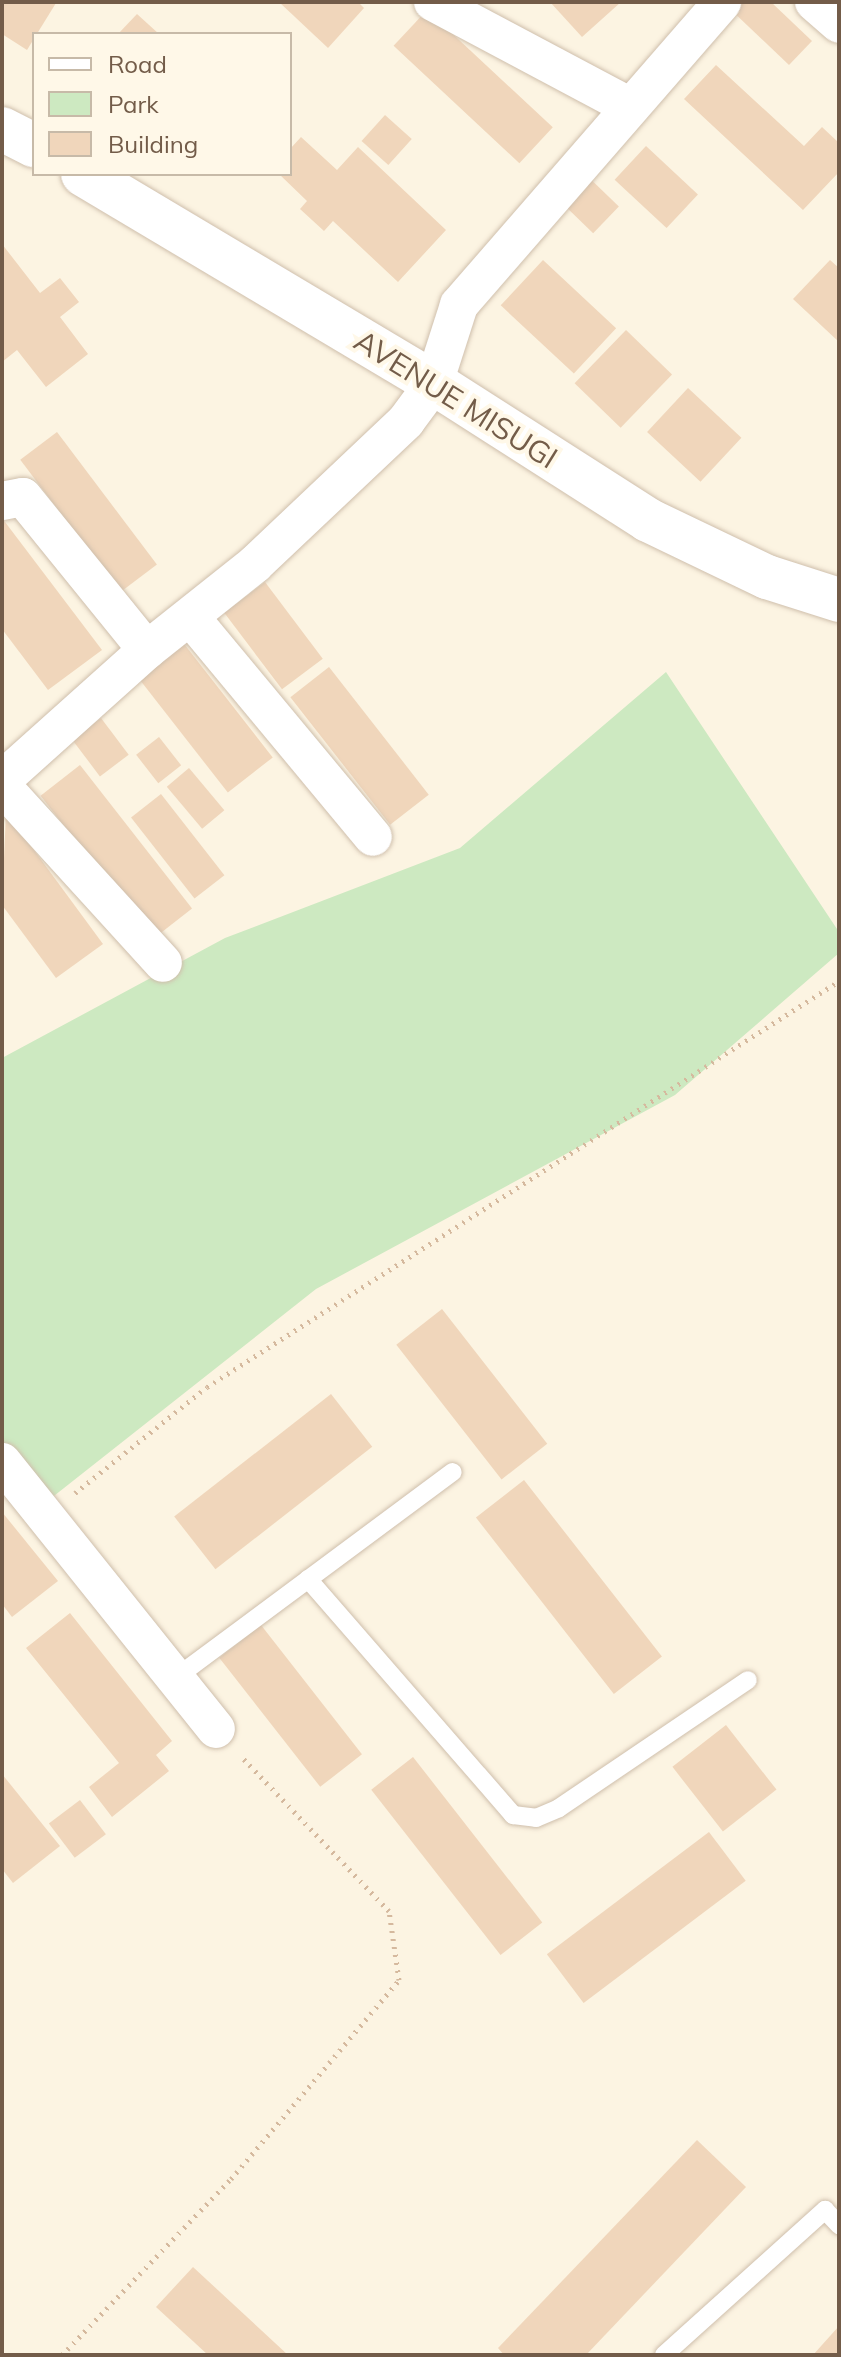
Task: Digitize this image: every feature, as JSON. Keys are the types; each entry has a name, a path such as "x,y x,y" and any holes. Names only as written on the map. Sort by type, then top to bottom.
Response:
{"street":[{"path":"433,2 629,106"},
{"path":"163,963 2,783 147,650 192,619 357,472 434,383 459,305 722,2"},
{"path":"814,2 839,24"},
{"path":"2,129 32,144"},
{"name":"AVENUE MISUGI","path":"86,176 434,383 648,520 767,577 839,600"},
{"path":"2,501 23,497 147,650"},
{"path":"192,619 373,837"},
{"path":"2,1462 43,1519 178,1676 216,1729"}],"lane":[{"path":"178,1676 453,1472"},
{"path":"308,1579 513,1815 536,1818 559,1808 748,1680"},
{"path":"664,2355 825,2210 839,2225"}],"path":[{"path":"43,1519 207,1387 839,981"},
{"path":"62,2355 231,2179 399,1980 389,1911 216,1729"}],"green space":[{"path":"666,672 839,932 839,953 675,1095 316,1289 45,1503 2,1446 2,1058 225,938 460,848"}],"building":[{"path":"2,2 56,3 38,32 32,32 32,42 27,50 2,34"},
{"path":"279,2 358,2 364,8 328,48"},
{"path":"550,2 621,2 582,37"},
{"path":"735,2 771,2 812,41 789,65 729,8"},
{"path":"427,10 553,127 519,163 394,46"},
{"path":"137,14 157,32 120,32"},
{"path":"716,65 804,146 822,127 839,143 839,172 803,210 684,99"},
{"path":"385,115 412,139 388,165 362,141"},
{"path":"301,137 337,170 358,147 446,230 398,282 333,221 324,231 300,209 307,201 281,176 292,176 292,147"},
{"path":"646,146 698,194 667,228 615,180"},
{"path":"580,169 619,207 593,233 554,196"},
{"path":"2,244 40,293 60,278 79,302 60,317 88,354 46,387 17,350 2,362"},
{"path":"543,260 616,328 574,374 501,305"},
{"path":"830,260 839,268 839,342 793,299"},
{"path":"626,330 672,374 621,428 575,383"},
{"path":"688,388 741,438 700,482 647,432"},
{"path":"57,432 157,565 120,592 20,460"},
{"path":"2,518 102,650 48,690 2,629"},
{"path":"265,582 323,659 282,689 224,613"},
{"path":"181,640 273,757 228,793 136,675"},
{"path":"329,667 429,795 390,825 290,697"},
{"path":"101,718 129,755 100,776 72,740"},
{"path":"159,737 181,765 158,783 136,755"},
{"path":"80,765 192,908 153,939 41,796"},
{"path":"189,768 224,810 202,829 167,787"},
{"path":"161,794 224,875 194,899 131,817"},
{"path":"6,812 103,944 56,978 2,905"},
{"path":"442,1309 547,1444 502,1479 396,1345"},
{"path":"331,1394 372,1447 215,1569 174,1517"},
{"path":"524,1480 662,1657 614,1694 476,1518"},
{"path":"2,1512 58,1581 12,1617 2,1604"},
{"path":"70,1613 172,1741 156,1755 169,1771 112,1817 89,1787 119,1763 26,1648"},
{"path":"261,1625 362,1754 320,1787 219,1658"},
{"path":"726,1725 776,1790 723,1831 672,1767"},
{"path":"413,1757 542,1922 501,1955 371,1790"},
{"path":"2,1774 60,1846 13,1883 2,1869"},
{"path":"80,1800 106,1834 75,1858 49,1823"},
{"path":"709,1832 746,1881 584,2003 547,1954"},
{"path":"697,2140 746,2187 586,2355 504,2355 498,2348"},
{"path":"193,2267 288,2355 208,2355 156,2307"},
{"path":"839,2326 839,2355 813,2355"}]}
